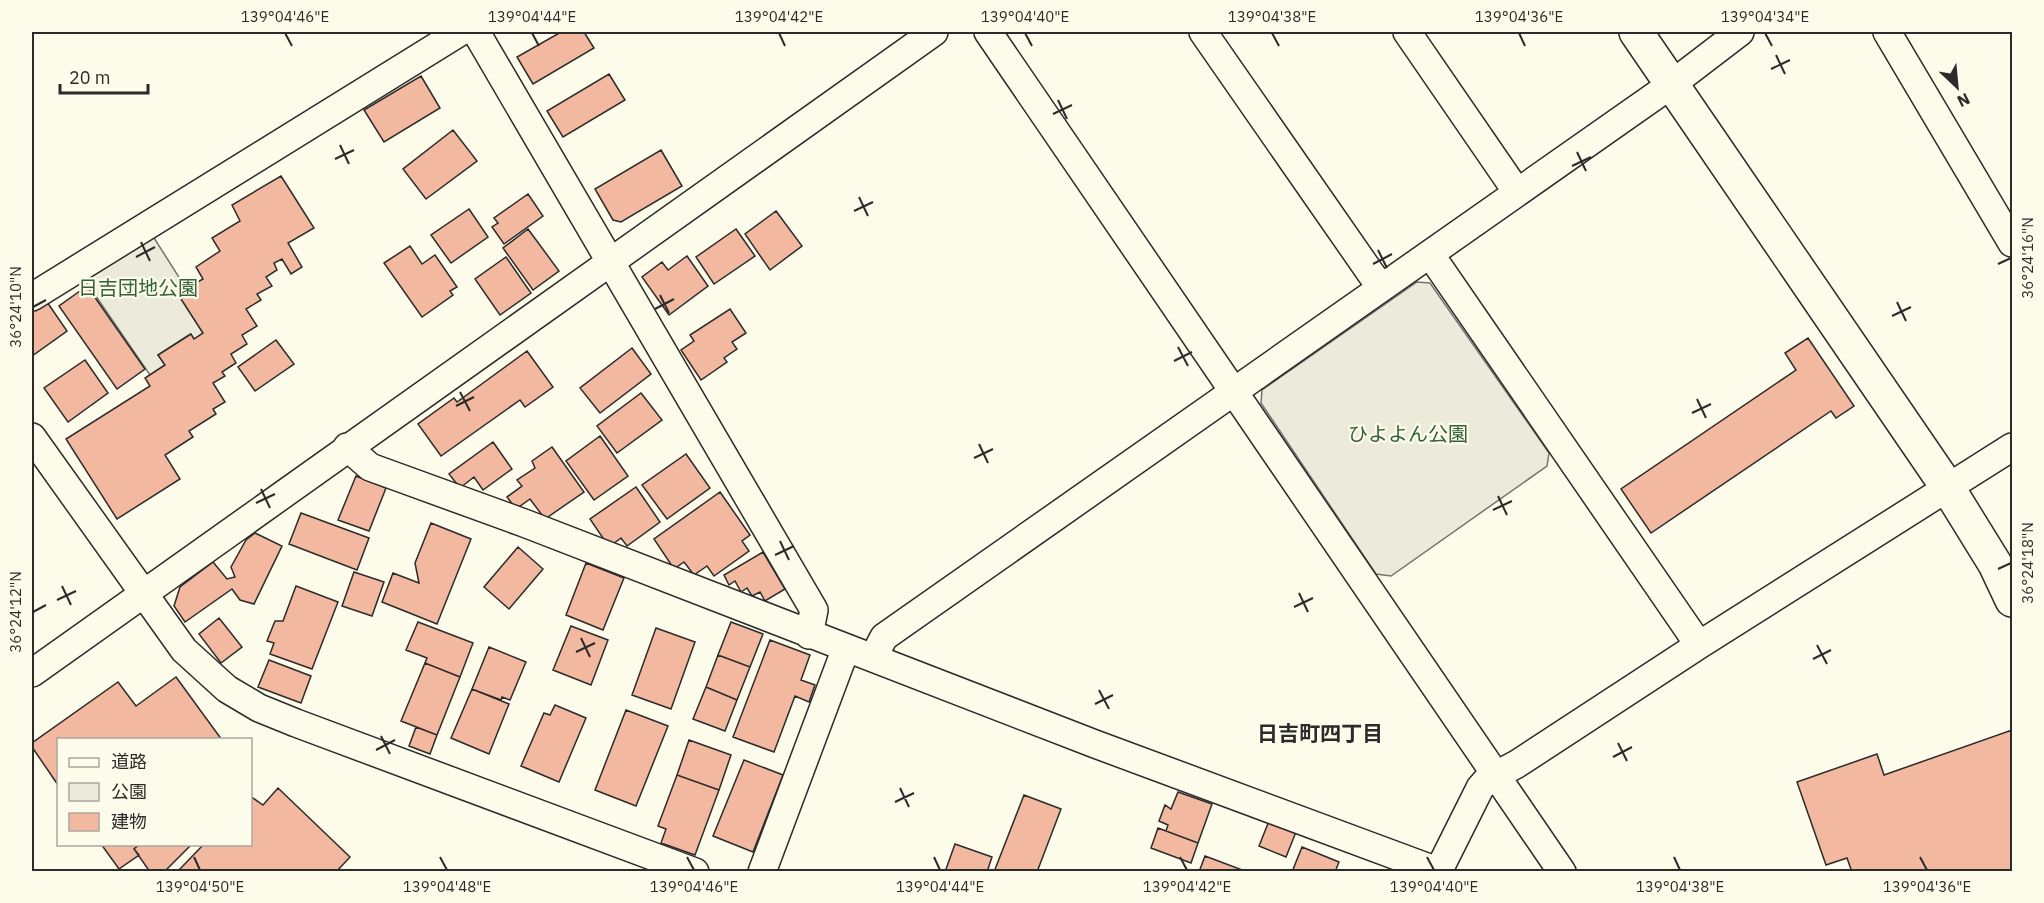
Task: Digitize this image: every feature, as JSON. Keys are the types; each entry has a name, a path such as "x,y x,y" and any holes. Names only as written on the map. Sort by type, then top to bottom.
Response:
{"street":[{"path":"32,297 460,32"},
{"path":"476,32 611,259 814,610 809,635"},
{"path":"32,673 611,259 934,32"},
{"path":"988,32 1235,390 1562,872"},
{"path":"1203,32 1381,288"},
{"path":"1407,32 1517,192"},
{"path":"1636,32 1948,488 1995,564 2013,600"},
{"path":"873,658 884,637 1222,402 1235,390 1672,84 1740,32"},
{"path":"1887,32 2013,243"},
{"path":"1430,254 1699,645"},
{"path":"32,437 184,651 227,689 259,708 694,872"},
{"path":"347,447 370,467 524,523 1095,744 1438,871 1480,788 1496,775 1517,764 1699,645 2013,447"},
{"path":"762,872 846,648"}],"green space":[{"name":"日吉団地公園","path":"149,230 189,293 181,299 203,333 194,339 190,334 158,355 165,365 150,375 80,273"},
{"name":"ひよよん公園","path":"1417,282 1430,283 1549,453 1547,466 1391,576 1376,574 1261,403 1262,390"}],"building":[{"path":"561,32 584,32 594,48 533,84 517,57"},
{"path":"609,74 625,100 563,137 547,111"},
{"path":"421,76 440,108 384,142 364,110"},
{"path":"453,130 477,161 426,199 403,169"},
{"path":"661,150 682,186 621,222 613,220 595,189"},
{"path":"281,176 314,228 288,243 302,267 291,274 282,259 274,263 277,270 266,277 272,286 257,294 261,300 246,309 257,326 242,335 247,344 231,354 236,363 222,372 225,376 213,383 225,402 213,409 216,414 189,431 193,437 165,455 180,479 117,519 66,439 150,386 145,378 165,365 158,355 191,334 194,339 203,333 181,299 189,293 186,289 203,279 196,267 220,251 212,238 240,221 232,205"},
{"path":"528,194 543,216 504,244 492,227 498,223 494,218"},
{"path":"469,209 488,237 451,263 431,235"},
{"path":"776,211 802,246 770,270 745,234"},
{"path":"528,229 559,271 533,290 503,248"},
{"path":"736,229 755,256 714,284 696,257"},
{"path":"410,246 422,264 435,255 457,287 450,291 453,295 422,317 384,263"},
{"path":"687,256 708,286 669,315 642,277 662,262 668,270"},
{"path":"506,257 531,293 500,315 475,279"},
{"path":"87,286 145,369 117,389 59,306"},
{"path":"45,299 67,331 32,356 32,308"},
{"path":"730,309 746,333 732,342 737,349 724,358 727,362 701,380 681,350 694,341 690,335"},
{"path":"1808,338 1854,406 1836,418 1831,411 1651,533 1621,489 1796,370 1785,353"},
{"path":"276,340 294,364 255,391 238,367"},
{"path":"632,348 651,374 600,413 580,388"},
{"path":"527,351 553,387 525,407 520,400 441,456 418,424 454,398 457,402"},
{"path":"85,360 108,393 68,422 44,388"},
{"path":"641,393 662,420 617,453 597,426"},
{"path":"600,436 628,476 594,500 566,461"},
{"path":"493,442 512,469 483,490 474,477 460,488 449,474"},
{"path":"552,447 584,492 545,519 530,499 516,509 507,497 522,486 517,480 535,468 532,461"},
{"path":"686,454 710,488 667,519 642,485"},
{"path":"356,476 386,488 369,531 338,520"},
{"path":"636,487 660,522 627,546 621,538 609,547 590,519"},
{"path":"720,492 750,535 742,541 749,551 714,576 707,566 694,575 684,562 674,569 654,539"},
{"path":"301,513 369,538 357,570 289,544"},
{"path":"431,523 471,539 437,624 382,602 393,573 419,583 415,563"},
{"path":"255,533 282,546 254,604 240,600 232,589 185,622 174,606 180,587 213,562 227,579 235,577 231,567 246,540"},
{"path":"518,547 543,569 509,609 484,587"},
{"path":"763,552 785,589 765,601 760,592 752,596 747,588 741,592 735,581 729,585 724,575"},
{"path":"586,563 624,578 603,630 566,615"},
{"path":"354,572 384,582 372,616 342,606"},
{"path":"296,586 338,602 312,669 270,654 274,643 267,641 275,621 283,621"},
{"path":"219,618 242,647 221,663 199,634"},
{"path":"418,622 473,643 460,677 425,663 427,658 406,650"},
{"path":"731,622 763,634 750,667 718,655"},
{"path":"571,626 608,640 591,685 553,670"},
{"path":"656,628 695,642 671,709 632,695"},
{"path":"770,640 810,655 801,680 815,685 809,702 795,696 774,752 733,737"},
{"path":"489,647 526,662 510,700 502,697 501,700 472,689"},
{"path":"718,655 750,667 737,700 706,687"},
{"path":"269,660 311,676 301,703 258,687"},
{"path":"425,663 460,677 437,735 401,721"},
{"path":"176,677 221,738 57,738 57,784 32,747 32,743 118,682 136,706"},
{"path":"706,687 737,700 725,731 693,719"},
{"path":"472,689 509,704 489,754 451,738"},
{"path":"555,705 586,718 559,782 521,766 544,713 550,715"},
{"path":"626,710 668,726 636,806 595,790"},
{"path":"416,727 437,735 430,754 409,746"},
{"path":"2012,730 2012,872 1852,872 1847,858 1826,865 1797,782 1877,754 1884,775"},
{"path":"689,740 731,755 719,790 677,775"},
{"path":"744,760 783,775 753,852 713,836"},
{"path":"677,775 719,790 695,855 661,843 666,829 658,826"},
{"path":"278,788 350,857 336,872 179,870 202,846 252,846 252,797 263,805"},
{"path":"1178,792 1212,804 1198,843 1166,831 1168,825 1159,821 1165,805 1171,809"},
{"path":"1024,795 1061,809 1037,872 994,872"},
{"path":"1269,821 1296,832 1286,857 1259,846"},
{"path":"1158,828 1198,843 1191,863 1151,848"},
{"path":"955,844 992,857 987,872 945,872"},
{"path":"102,846 138,846 134,849 139,855 119,869"},
{"path":"138,846 190,846 164,872 150,872 134,849"},
{"path":"1302,847 1339,862 1335,872 1292,872"},
{"path":"1205,856 1245,871 1199,872"}],"district":[{"name":"日吉町四丁目","path":"1320,734"}]}
